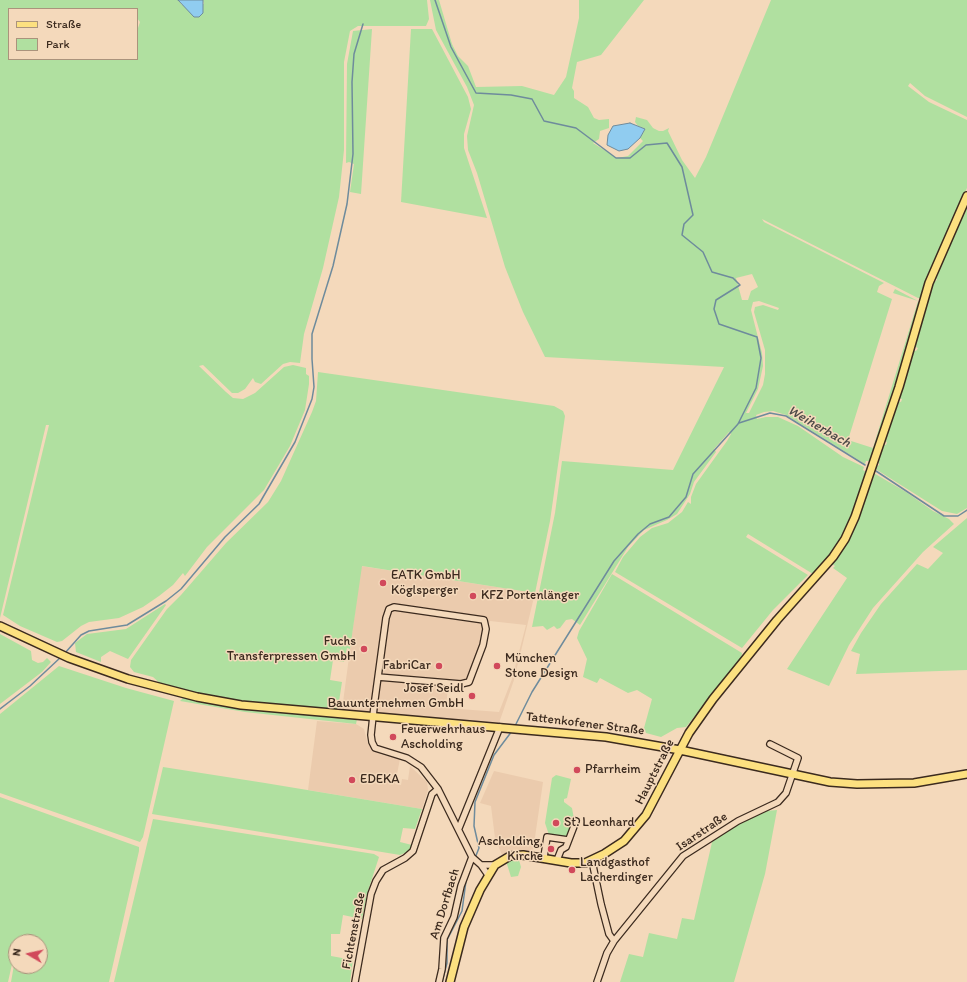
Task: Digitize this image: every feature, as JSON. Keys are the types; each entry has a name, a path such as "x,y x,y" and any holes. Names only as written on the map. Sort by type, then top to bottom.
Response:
{"main road":[{"name":"Hauptstraße","path":"450,982 464,927 488,875 495,865 502,859 517,855 544,857 577,863 592,860 624,841 640,824 689,733 719,691 772,625 826,566 845,539 855,517 899,387 929,283 967,196"},
{"name":"Tattenkofener Straße","path":"0,626 69,658 128,679 197,697 270,708 522,728 606,737 680,750 830,782 880,784 914,783 967,774"}],"street":[{"path":"378,677 461,684 469,682 483,645 486,629 484,620 394,607 389,609 386,618 378,677 371,735 375,748 411,760 425,771 438,789 476,860 488,875"},
{"path":"459,828 500,727"},
{"path":"770,744 798,758 792,775"},
{"name":"Isarstraße","path":"597,982 607,953 614,941 683,856 738,821 778,802 786,793 792,775"},
{"name":"Fichtenstraße","path":"354,982 371,894 376,881 383,870 405,858 413,851 432,794 438,789"},
{"path":"557,860 561,850 566,847 576,821"},
{"path":"544,857 547,837 568,840"},
{"path":"476,860 495,865"},
{"name":"Am Dorfbach","path":"438,982 442,969 444,938 454,917 461,886 476,860"},
{"path":"592,860 603,912 609,934 614,941"}],"shaded area":[{"path":"361,566 535,593 514,680 499,723 342,710","holes":["490,621 526,625 512,679 499,712 446,708 448,686 470,687 485,645"]},
{"path":"317,721 356,724 364,729 367,741 372,750 382,755 400,759 395,784 401,785 402,779 408,780 410,766 427,782 428,790 422,809 308,790"},
{"path":"494,771 543,782 533,851 516,851 502,855 495,838 491,806 480,803"}],"green space":[{"path":"0,0 178,0 182,5 204,4 203,0 427,0 429,19 426,26 358,26 350,31 344,62 344,150 339,197 323,268 304,334 300,363 290,362 283,364 261,384 255,382 253,378 245,389 238,393 232,393 203,365 199,366 233,398 243,399 255,393 284,367 293,365 306,368 306,374 309,376 309,384 305,410 290,446 264,490 207,547 185,576 183,573 173,585 143,607 119,618 89,622 81,626 62,641 57,642 20,626 3,615 49,425 46,425 0,618"},
{"path":"430,0 439,0 452,44 458,56 468,66 476,87 522,86 554,95 566,77 579,18 579,0 644,0 601,55 577,62 572,88 574,91 574,98 588,107 594,118 599,120 609,119 609,128 600,131 599,139 593,143 617,158 628,156 643,141 640,138 645,129 638,126 635,122 636,117 647,120 653,128 659,131 669,128 668,131 682,160 695,178 706,157 771,0 967,0 967,117 925,96 910,83 908,86 929,102 967,120 967,188 928,274 921,298 918,298 762,219 764,222 884,283 879,286 877,292 892,299 848,440 873,448 918,301 920,304 906,354 870,461 866,461 865,464 786,415 773,411 756,415 757,419 778,417 798,426 843,457 864,467 863,470 866,472 842,536 826,561 813,574 748,534 746,537 808,575 773,610 742,648 615,572 623,557 640,537 652,528 668,523 682,512 688,502 691,504 691,497 696,484 727,441 731,434 729,432 714,449 716,452 694,482 690,494 677,514 644,530 628,547 580,625 572,619 566,620 560,628 557,629 554,626 547,630 543,626 532,627 555,513 562,461 673,470 724,367 545,357 523,312 505,267 477,173 468,150 467,136 474,105 467,87 436,30","holes":["752,274 758,287 751,291 748,300 742,300 736,278","759,301 779,308 778,310 763,305 755,307 754,312 765,350 765,374 763,385 749,413 746,413 758,389 763,366 762,353 751,310 753,302"]},
{"path":"372,29 361,194 350,192 354,164 349,162 346,163 347,64 353,31"},
{"path":"411,29 432,29 468,97 471,109 464,134 464,148 487,218 401,202"},
{"path":"967,202 967,508 957,514 942,511 874,468 879,465 879,463 875,465 882,444 886,445 887,442 883,441 896,401 901,402 902,399 898,398 912,350 916,351 918,348 913,346 932,281 936,281 937,279 934,278 961,214 964,215 965,213 963,212"},
{"path":"895,289 918,301 893,293"},
{"path":"318,372 554,406 563,411 565,416 550,521 535,593 362,566 350,649 347,648 344,662 333,660 330,680 342,682 338,708 336,709 261,704 196,694 163,686 153,677 134,672 130,667 131,660 167,609 226,543 268,502 281,481 316,401"},
{"path":"872,472 906,492 933,511 949,519 954,524 923,552 873,608 849,645 829,686 787,669 847,578 833,568 835,566 832,564 843,547"},
{"path":"967,518 967,670 856,674 860,654 851,651 861,633 881,604 917,564 928,569 943,553 933,547"},
{"path":"612,574 742,653 741,659 686,727 677,728 661,737 646,733 644,728 652,699 637,690 628,693 600,678 597,683 583,677 587,659 577,638 579,631"},
{"path":"165,604 166,605 128,659 110,651 101,657 101,662 76,652 75,643 87,634 126,629"},
{"path":"0,634 31,651 32,660 38,663 43,662 47,658 51,662 42,672 0,704"},
{"path":"59,666 126,688 174,701 143,837 140,842 0,793 0,714"},
{"path":"183,698 293,714 357,719 356,724 245,712 180,701"},
{"path":"163,767 422,809 415,829 403,828 400,842 412,845 409,851 400,855 152,814"},
{"path":"556,775 571,779 567,798 564,799 564,802 572,808 574,819 567,838 549,835 545,823 552,778"},
{"path":"0,797 139,847 109,982 11,982 12,974 48,974 48,934 8,934 8,974 10,974 8,982 0,982"},
{"path":"777,810 765,874 734,982 620,982 629,954 643,957 649,933 677,939 682,918 694,920 713,838 752,817 766,811"},
{"path":"153,819 374,854 379,857 367,894 362,919 343,915 340,934 331,934 331,956 353,960 350,982 114,982"},
{"path":"516,858 519,860 521,867 518,876 511,877 506,861"}],"water":[{"path":"178,0 203,0 203,13 199,17 194,17"},
{"path":"630,123 645,129 640,138 628,149 619,151 607,145 608,135 613,126"}],"waterway":[{"path":"435,0 451,47 476,93 511,95 532,99 544,121 576,128 616,158 630,158 646,145 667,143 682,167 693,215 684,224 682,235 703,252 712,272 733,278 740,285 716,300 714,309 719,324 757,337 761,358 756,388 738,424 693,474 686,497 669,517 650,524 638,534 614,561 532,692 515,726"},
{"path":"65,653 81,635 89,631 127,625 166,601 181,589 225,537 259,504 295,442 312,399 314,387 312,334 333,266 347,204 353,154 352,82 354,54 363,24"},
{"name":"Weiherbach","path":"739,423 770,413 786,416 865,465"},
{"name":"Weiherbach","path":"876,471 944,516 958,516 967,510"},
{"path":"0,709 30,686 61,657"},
{"path":"475,858 479,848 474,826 475,802 494,755 512,731"},
{"path":"442,982 447,963 447,940 462,911 466,881 471,867"}],"place":[{"name":"EATK GmbH Köglsperger","path":"383,583"},
{"name":"KFZ Portenlänger","path":"473,596"},
{"name":"Fuchs Transferpressen GmbH","path":"364,649"},
{"name":"FabriCar","path":"439,666"},
{"name":"München Stone Design","path":"497,666"},
{"name":"Josef Seidl Bauunternehmen GmbH","path":"472,696"},
{"name":"Feuerwehrhaus Ascholding","path":"393,737"},
{"name":"Pfarrheim","path":"577,770"},
{"name":"EDEKA","path":"352,780"},
{"name":"St. Leonhard","path":"556,823"},
{"name":"Ascholding, Kirche","path":"551,849"},
{"name":"Landgasthof Lacherdinger","path":"572,870"}]}
